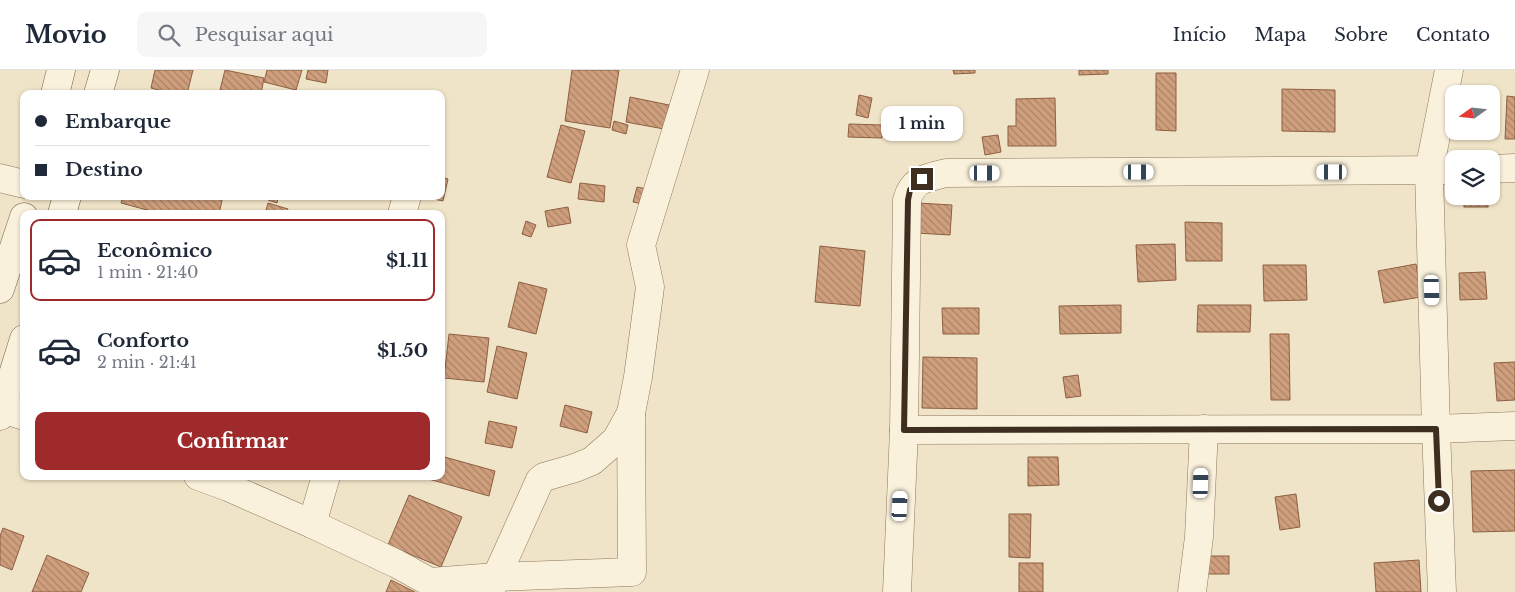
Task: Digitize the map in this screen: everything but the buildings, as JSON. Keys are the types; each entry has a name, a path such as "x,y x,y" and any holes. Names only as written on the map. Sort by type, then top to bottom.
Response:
{"street":[{"path":"56,90 61,70"},
{"path":"99,90 104,70"},
{"path":"209,480 312,524 397,564 430,582 493,584 632,582 631,413 638,377 650,287 641,245 695,70"},
{"path":"1442,592 1436,429 1441,171 1449,70"},
{"path":"1500,169 1515,168"},
{"path":"897,592 904,430 908,200 910,190 922,179 946,174 1441,171"},
{"path":"0,178 20,183"},
{"path":"0,289 20,227"},
{"path":"9,414 20,359"},
{"path":"493,584 540,480 592,461 616,440 631,413"},
{"path":"904,430 1436,429 1515,426"},
{"path":"1192,592 1199,537 1204,429"},
{"path":"312,524 325,480"}],"route":[{"path":"922,179 910,190 908,200 904,430 1436,429 1439,501"}]}
